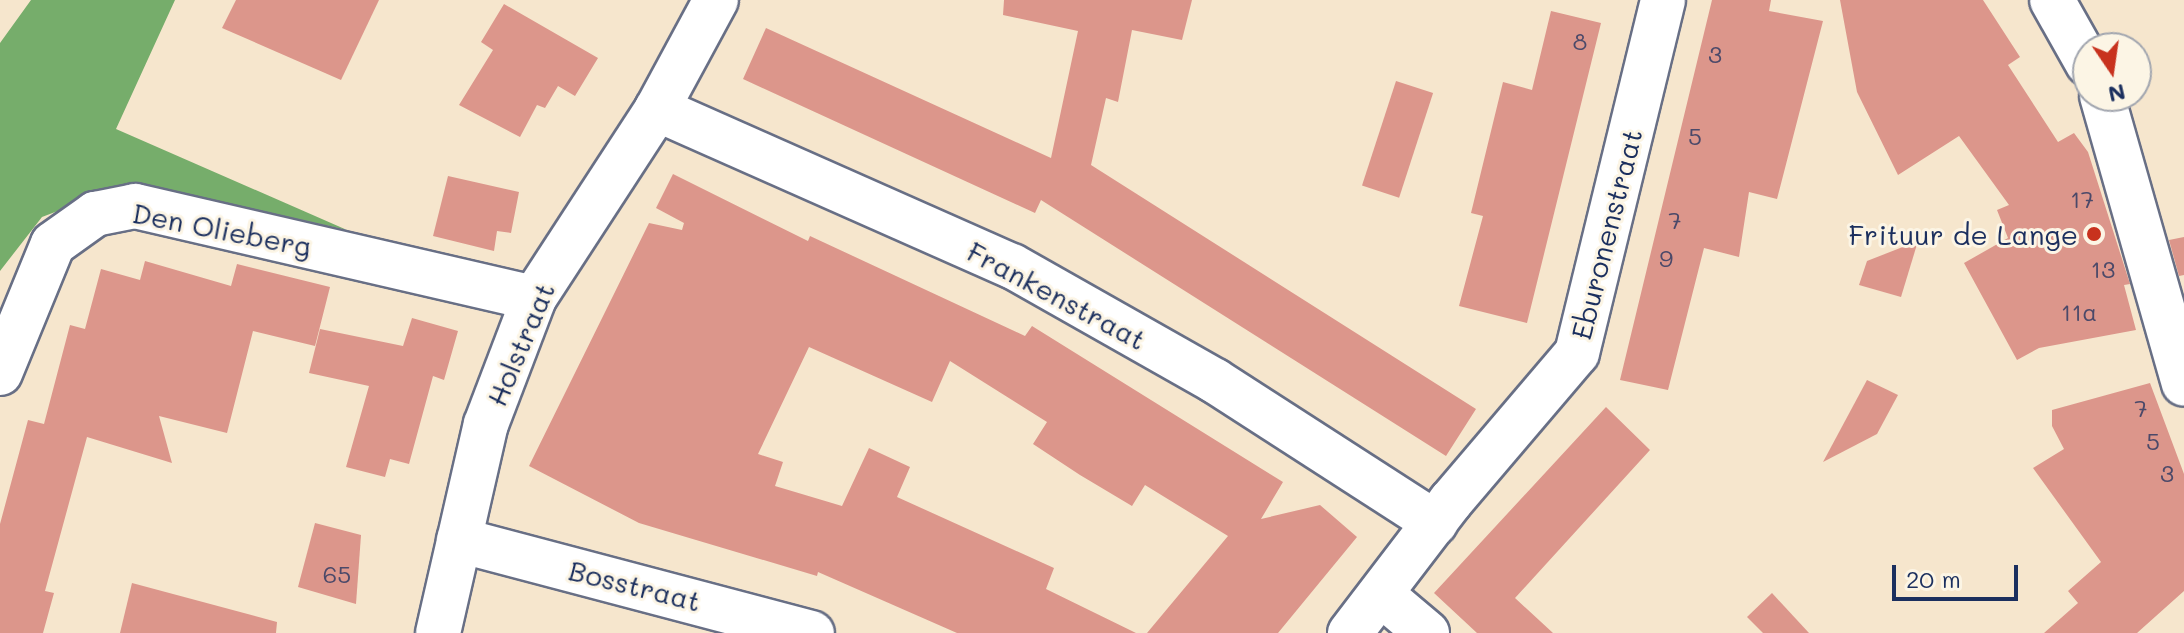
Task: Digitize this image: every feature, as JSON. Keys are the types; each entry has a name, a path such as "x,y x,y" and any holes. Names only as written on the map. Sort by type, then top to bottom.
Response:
{"street":[{"name":"Holstraat","path":"438,633 486,424 534,298 657,109 716,0"},
{"name":"Eburonenstraat","path":"1350,633 1435,523 1577,353 1663,0"},
{"path":"2052,0 2072,36"},
{"name":"Frankenstraat","path":"657,109 1012,266 1215,381 1435,523"},
{"path":"2107,112 2184,384"},
{"name":"Den Olieberg","path":"0,373 53,244 95,214 135,206 534,298"},
{"name":"Bosstraat","path":"459,540 812,633"},
{"path":"1382,595 1427,633"}],"green space":[{"path":"31,0 175,0 116,129 347,230 163,189 121,187 42,217 0,271 0,43"}],"building":[{"path":"236,0 379,0 341,80 222,28"},
{"path":"1004,0 1192,0 1182,40 1132,30 1118,102 1106,98 1091,165 1476,409 1446,456 1041,200 1035,213 743,79 766,28 1051,158 1078,31 1003,15"},
{"path":"1712,0 1771,0 1769,11 1823,21 1777,199 1749,192 1739,257 1704,248 1668,390 1620,380"},
{"path":"1840,0 1983,0 2020,57 2008,65 2058,142 2074,133 2088,152 2130,284 2124,285 2136,330 2039,348 2017,360 1964,263 2008,238 1997,210 2009,205 1959,136 1898,175 1857,92"},
{"path":"504,4 598,58 575,96 558,86 545,108 537,105 520,137 459,105 493,50 481,42"},
{"path":"1551,11 1601,23 1527,323 1459,306 1483,216 1471,213 1503,82 1532,90"},
{"path":"1396,81 1433,93 1399,198 1362,186"},
{"path":"673,174 808,241 810,236 1025,336 1032,326 1283,482 1261,519 1320,505 1357,537 1278,633 1147,633 1228,536 1145,485 1132,506 1080,475 1033,444 1047,422 950,361 932,402 809,347 758,454 783,462 775,486 842,506 869,448 910,467 897,497 1054,568 1046,589 1136,633 957,633 818,572 817,576 639,523 529,466 649,223 682,230 684,223 656,208"},
{"path":"448,176 519,192 511,233 497,231 494,251 433,236"},
{"path":"2184,237 2184,275 2179,276 2169,240"},
{"path":"1918,241 1901,297 1859,285 1867,261"},
{"path":"145,261 231,286 237,264 330,287 315,346 253,331 227,433 159,416 172,463 87,437 45,591 54,593 43,633 0,633 0,524 28,420 44,424 70,325 85,329 101,269 140,280"},
{"path":"412,318 458,331 444,380 433,376 409,464 390,459 385,477 346,467 369,386 309,373 320,329 403,346"},
{"path":"1867,380 1898,395 1877,434 1823,462"},
{"path":"2150,383 2184,474 2184,591 2137,633 2044,633 2078,603 2068,591 2101,562 2033,468 2064,449 2052,426 2052,410"},
{"path":"1606,407 1650,450 1515,598 1553,633 1477,633 1434,593"},
{"path":"315,523 361,535 356,604 298,587"},
{"path":"132,583 277,622 276,633 120,633"},
{"path":"1772,593 1809,633 1763,633 1747,617"}],"place":[{"name":"Frituur de Lange","path":"2094,234"}]}
